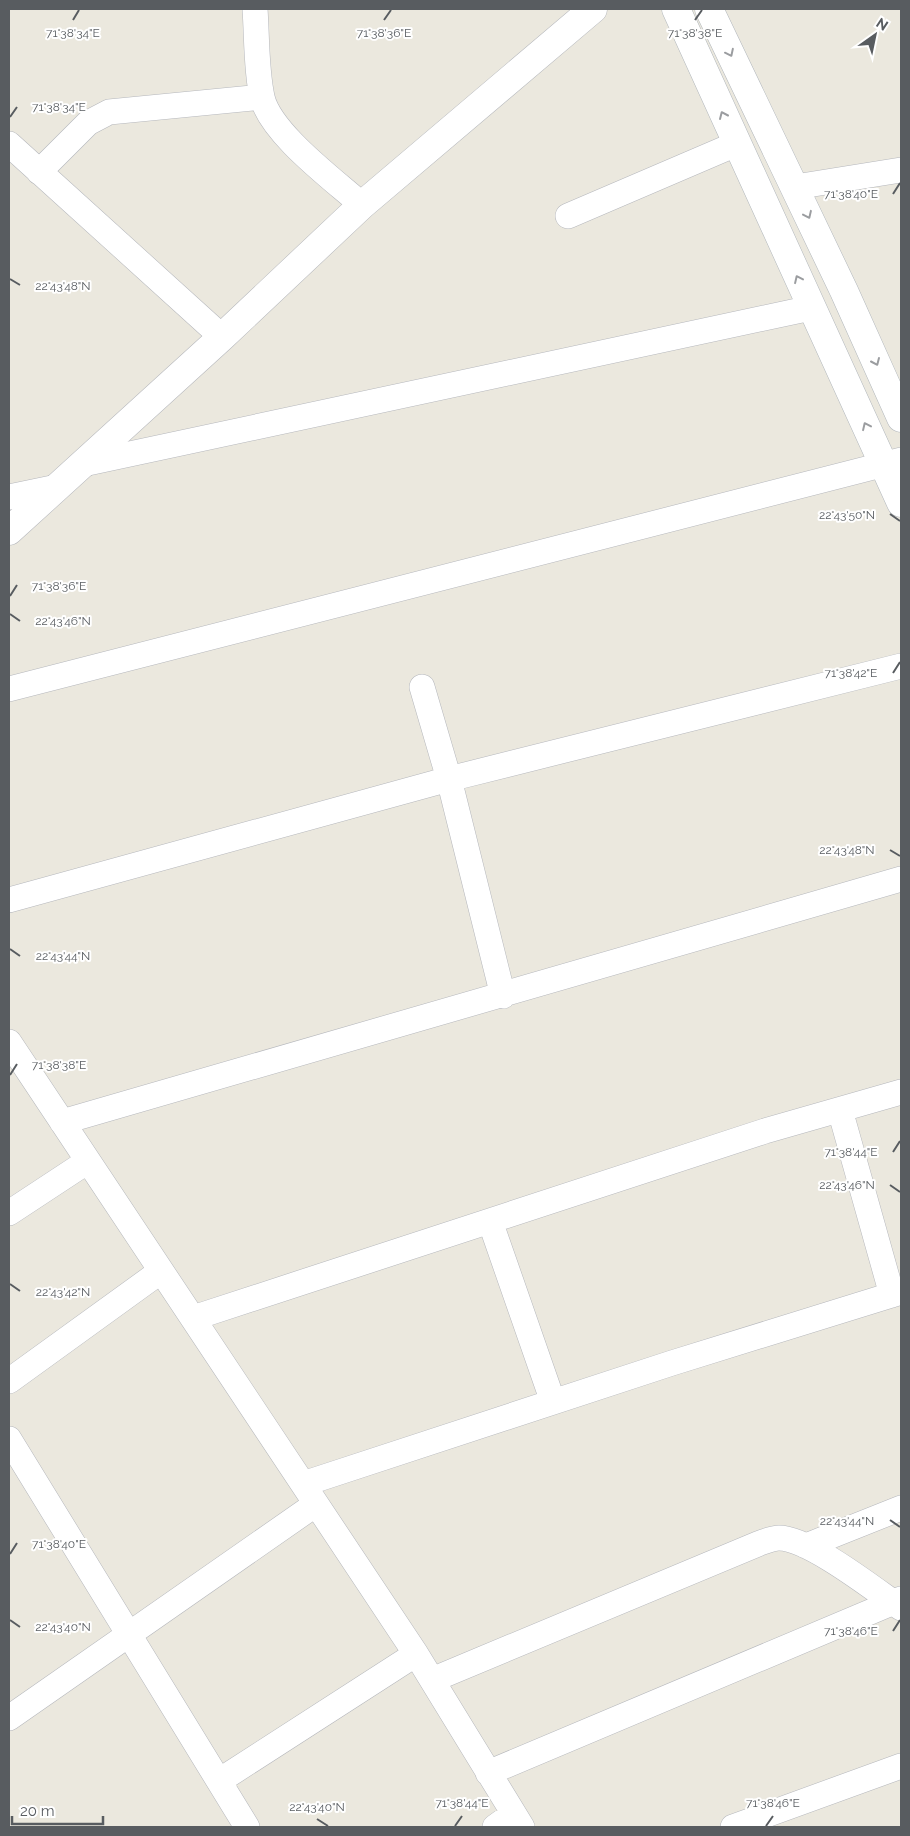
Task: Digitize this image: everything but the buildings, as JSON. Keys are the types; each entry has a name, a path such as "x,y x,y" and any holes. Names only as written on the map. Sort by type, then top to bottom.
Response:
{"main road":[{"path":"9,531 222,337 362,205 592,9"},
{"path":"676,9 811,308 893,463 901,502"},
{"path":"709,9 795,187 901,418"}],"street":[{"path":"255,9 262,98 272,120 289,140 362,205"},
{"path":"222,337 20,160 109,112 262,98"},
{"path":"568,216 736,144"},
{"path":"795,187 901,170"},
{"path":"83,464 811,308"},
{"path":"9,689 893,463"},
{"path":"9,497 57,487"},
{"path":"9,900 449,779 901,666"},
{"path":"422,687 449,779 503,996"},
{"path":"62,1122 503,996 901,879"},
{"path":"9,1042 416,1654 488,1773 510,1823"},
{"path":"192,1318 765,1131 901,1092"},
{"path":"9,1718 130,1635 309,1494 553,1402 896,1294 840,1110"},
{"path":"9,1213 88,1161"},
{"path":"490,1221 553,1402"},
{"path":"9,1381 161,1271"},
{"path":"9,1439 247,1827"},
{"path":"806,1546 901,1508"},
{"path":"432,1680 760,1543 778,1538 796,1541 806,1546 898,1603"},
{"path":"488,1773 898,1603"},
{"path":"219,1781 416,1654"},
{"path":"733,1827 901,1766"}]}
